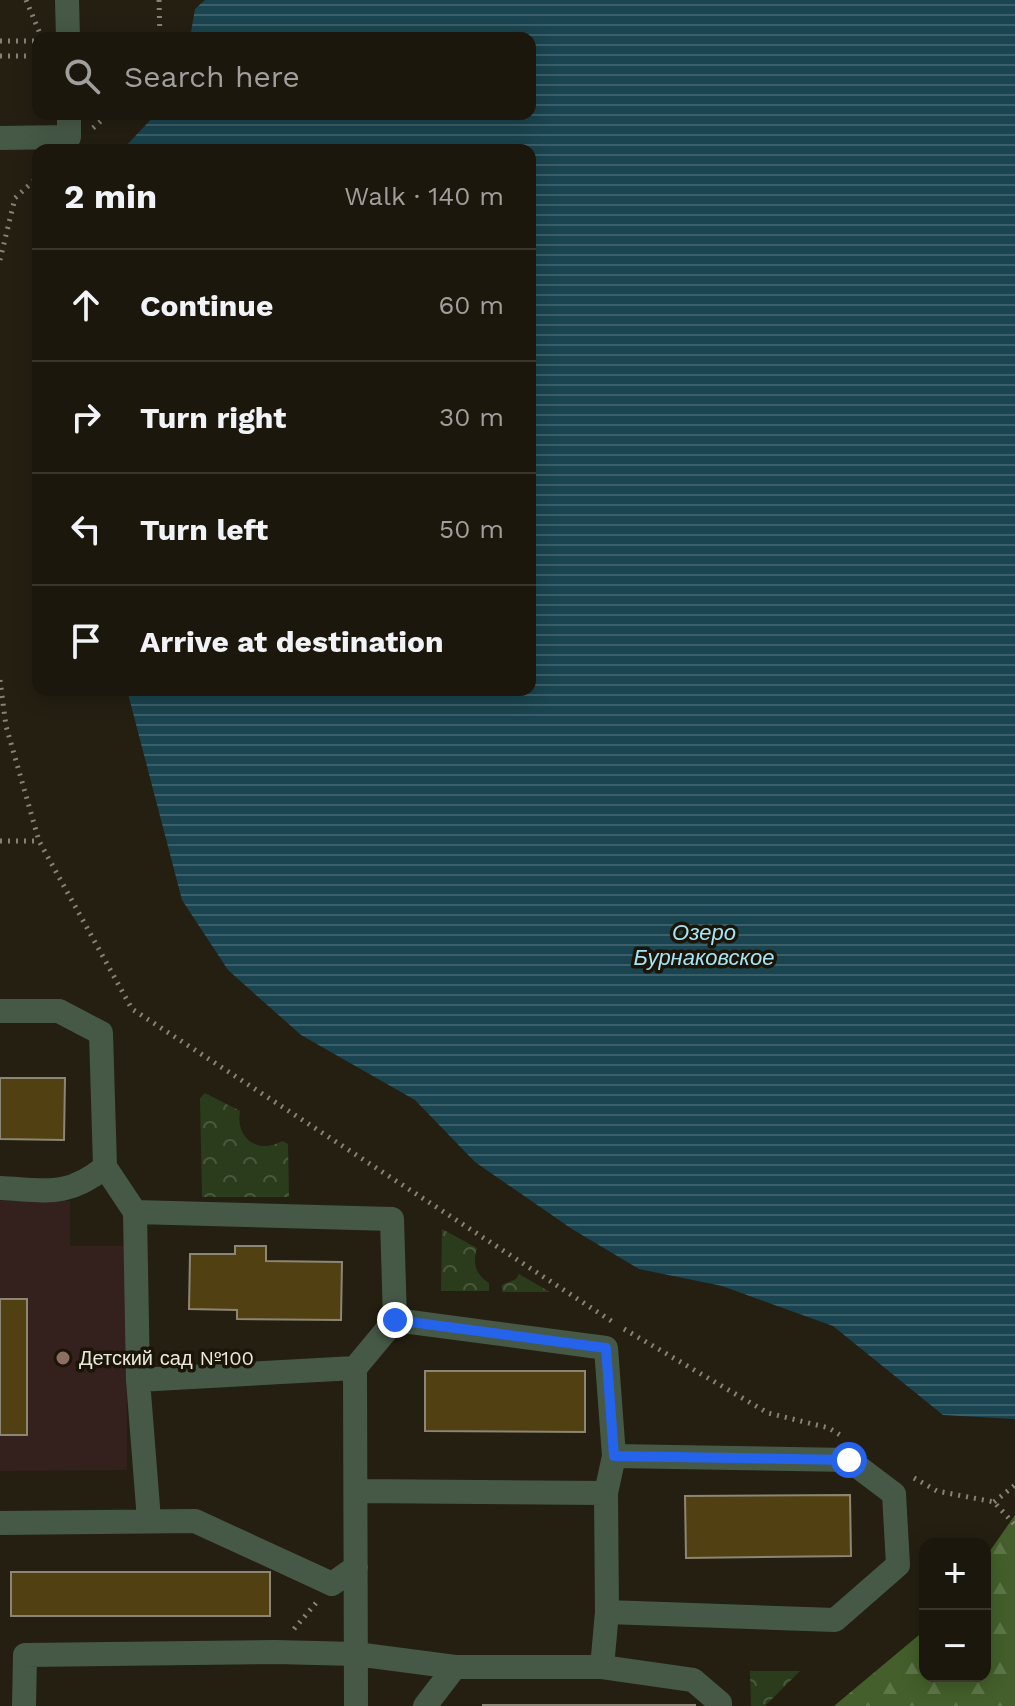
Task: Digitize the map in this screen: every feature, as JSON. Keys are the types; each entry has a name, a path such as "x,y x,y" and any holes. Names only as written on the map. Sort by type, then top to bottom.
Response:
{"lane":[{"path":"67,0 68,32"},
{"path":"0,138 69,137 69,120"},
{"path":"0,1011 59,1011 101,1033 105,1167 135,1212 138,1380 149,1520"},
{"path":"0,1188 63,1191 93,1177 105,1167"},
{"path":"135,1212 392,1219 395,1320 355,1368 356,1706"},
{"path":"395,1320 606,1348 614,1456 606,1493 607,1612 602,1667"},
{"path":"138,1380 355,1368"},
{"path":"607,1612 835,1620 898,1565 894,1494 849,1460 614,1456"},
{"path":"356,1491 606,1493"},
{"path":"0,1523 195,1521 332,1584 356,1567"},
{"path":"24,1706 25,1655 275,1652 356,1654 455,1667 602,1667 693,1680 720,1706"},
{"path":"425,1706 455,1667"}],"path":[{"path":"26,0 37,32"},
{"path":"159,0 160,32"},
{"path":"0,41 32,39"},
{"path":"0,56 32,56"},
{"path":"0,260 15,198 32,182"},
{"path":"0,680 6,726 39,841 132,1009 622,1328 768,1413 829,1428 842,1436"},
{"path":"0,841 39,841"},
{"path":"910,1475 937,1491 994,1502 1015,1525"},
{"path":"994,1502 1015,1485"},
{"path":"275,1652 332,1584"}],"shaded area":[{"name":"Детский сад №100","path":"0,1201 70,1201 70,1246 126,1246 127,1470 0,1471"}],"green space":[{"path":"205,1093 240,1111 241,1129 250,1141 265,1146 282,1141 288,1144 289,1197 202,1197 200,1098"},
{"path":"442,1229 477,1248 476,1268 489,1283 489,1291 441,1291"},
{"path":"519,1274 550,1292 502,1292 502,1285 516,1279"},
{"path":"1015,1515 1015,1706 834,1706 919,1635 919,1682 991,1682 991,1549"},
{"path":"750,1671 800,1671 765,1706 751,1706"}],"water":[{"name":"Озеро Бурнаковское","path":"205,0 1015,0 1015,1419 943,1415 833,1326 722,1286 639,1269 572,1229 475,1162 415,1100 301,1035 228,970 182,900 129,696 536,696 536,144 128,144 150,120 536,120 536,32 191,32 195,9"}],"building":[{"path":"0,1078 65,1078 64,1140 0,1139"},
{"path":"235,1246 266,1246 266,1261 342,1262 341,1320 237,1319 237,1310 189,1309 190,1254 235,1254"},
{"path":"0,1299 27,1299 27,1435 0,1435"},
{"path":"425,1371 585,1371 585,1432 425,1431"},
{"path":"850,1495 851,1556 686,1558 685,1496"},
{"path":"11,1572 270,1572 270,1616 11,1616"},
{"path":"695,1705 695,1706 483,1706"}],"place":[{"name":"Детский сад №100","path":"63,1358"}],"route":[{"path":"395,1320 606,1348 614,1456 849,1460"}]}
